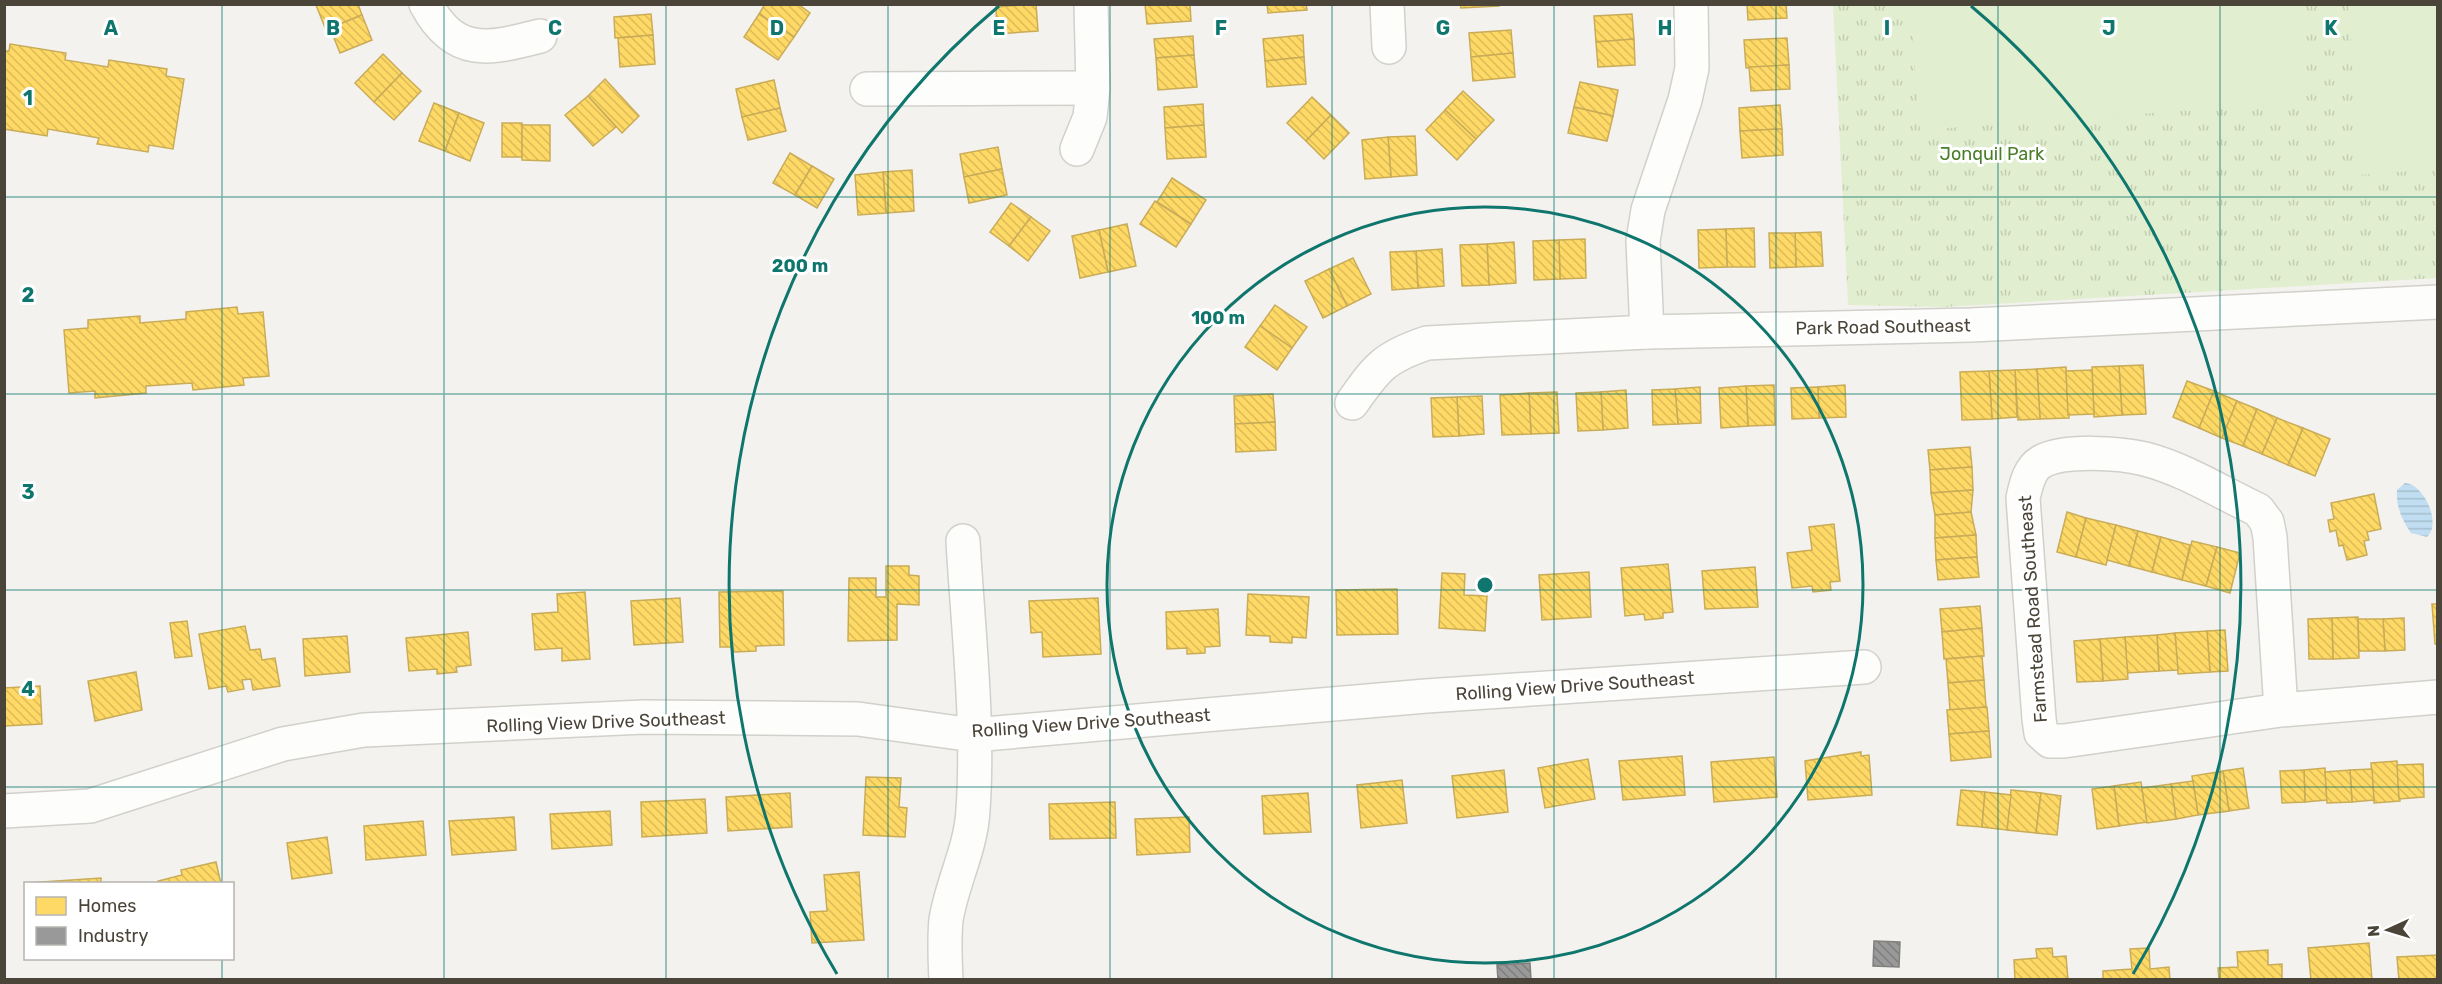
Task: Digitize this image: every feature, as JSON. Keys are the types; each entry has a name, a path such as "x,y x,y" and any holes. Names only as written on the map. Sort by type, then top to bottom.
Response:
{"street":[{"path":"426,4 449,35 475,46 507,44 540,36"},
{"path":"1077,149 1090,117 1093,88 1092,4"},
{"path":"1387,4 1389,47"},
{"path":"1647,332 1643,241 1657,180 1685,99 1692,68 1691,4"},
{"path":"867,89 1093,88"},
{"name":"Park Road Southeast","path":"1352,403 1375,371 1398,352 1427,343 1647,332 1971,325 2438,302"},
{"name":"Farmstead Road Southeast","path":"2281,710 2270,537 2267,522 2258,510 2145,459 2116,455 2060,456 2039,463 2027,480 2023,498 2041,732 2050,741 2064,741 2281,710 2438,697"},
{"path":"946,980 946,920 971,832 973,735 963,541"},
{"name":"Rolling View Drive Southeast","path":"4,811 90,806 284,744 364,730 668,718 858,719 973,735 1426,696 1864,667"}],"green space":[{"name":"Jonquil Park","path":"1833,5 2437,5 2437,278 1944,307 1848,305"},
{"path":"1910,5 2298,5 2305,102 1920,130"},
{"path":"2348,5 2437,5 2437,169 2360,175"}],"water":[{"path":"2405,483 2419,490 2429,506 2433,523 2427,537 2411,533 2402,518 2397,490"}],"building: Homes":[{"path":"358,4 362,15 326,30 316,5"},
{"path":"765,4 798,4 810,13 794,37 759,14"},
{"path":"1036,4 1038,31 997,34 996,7"},
{"path":"1145,4 1190,4 1191,21 1147,24"},
{"path":"1267,4 1306,4 1307,10 1268,13"},
{"path":"1460,4 1499,4 1499,6 1461,8"},
{"path":"1747,4 1786,4 1787,18 1748,20"},
{"path":"651,14 653,35 615,38 614,17"},
{"path":"759,14 794,37 778,60 744,37"},
{"path":"1632,14 1634,39 1596,42 1594,16"},
{"path":"362,15 372,40 340,53 330,28"},
{"path":"1511,30 1513,53 1471,57 1469,33"},
{"path":"653,35 655,64 620,67 618,38"},
{"path":"1303,35 1304,57 1265,61 1263,39"},
{"path":"1193,36 1194,55 1156,58 1154,39"},
{"path":"1787,38 1789,65 1746,68 1744,40"},
{"path":"1634,39 1635,65 1598,67 1596,42"},
{"path":"10,44 66,53 65,60 108,67 109,60 167,69 166,76 184,79 173,149 149,145 148,152 97,144 99,138 48,129 47,136 4,129 4,51 9,51"},
{"path":"1513,53 1515,77 1473,81 1471,57"},
{"path":"383,54 402,73 374,102 355,83"},
{"path":"1194,55 1197,87 1158,90 1156,58"},
{"path":"1304,57 1306,84 1267,87 1265,61"},
{"path":"1789,65 1790,89 1751,91 1749,67"},
{"path":"402,73 421,91 394,120 374,102"},
{"path":"605,79 639,116 622,133 588,96"},
{"path":"774,80 780,108 742,117 736,89"},
{"path":"1580,82 1618,90 1613,116 1574,107"},
{"path":"1463,91 1494,120 1476,139 1445,110"},
{"path":"588,96 616,127 593,146 565,115"},
{"path":"1312,97 1331,115 1306,141 1287,123"},
{"path":"434,103 459,113 445,151 419,141"},
{"path":"1203,104 1204,125 1165,128 1164,107"},
{"path":"1780,105 1782,129 1740,131 1739,108"},
{"path":"1574,107 1613,116 1607,141 1568,133"},
{"path":"780,108 786,131 748,140 742,117"},
{"path":"1445,110 1476,139 1457,160 1426,130"},
{"path":"459,113 484,123 470,161 445,151"},
{"path":"1331,115 1349,133 1324,159 1306,141"},
{"path":"502,123 522,123 522,157 502,157"},
{"path":"522,125 550,125 550,161 522,160"},
{"path":"1204,125 1206,157 1167,159 1165,128"},
{"path":"1782,129 1783,155 1742,158 1740,131"},
{"path":"1415,136 1417,175 1391,177 1388,137"},
{"path":"1388,137 1391,177 1365,179 1362,140"},
{"path":"998,147 1002,169 964,177 960,154"},
{"path":"790,153 812,166 795,195 773,183"},
{"path":"812,166 834,179 817,208 795,195"},
{"path":"1002,169 1007,195 969,203 964,177"},
{"path":"912,170 914,211 886,213 883,172"},
{"path":"883,172 886,213 858,215 855,175"},
{"path":"1172,178 1206,200 1191,224 1157,202"},
{"path":"1155,201 1191,224 1176,247 1140,224"},
{"path":"1011,203 1031,217 1009,246 990,232"},
{"path":"1031,217 1050,231 1028,261 1009,246"},
{"path":"1127,224 1136,266 1108,272 1099,230"},
{"path":"1754,228 1755,267 1727,267 1726,229"},
{"path":"1726,229 1727,267 1699,268 1698,230"},
{"path":"1099,230 1108,272 1080,278 1072,236"},
{"path":"1821,232 1823,266 1796,267 1795,233"},
{"path":"1769,233 1795,233 1796,267 1770,268"},
{"path":"1585,239 1586,278 1560,279 1559,240"},
{"path":"1559,240 1560,279 1534,280 1533,241"},
{"path":"1514,242 1516,283 1489,285 1487,244"},
{"path":"1487,244 1489,285 1462,286 1460,245"},
{"path":"1442,249 1444,286 1418,288 1416,251"},
{"path":"1416,251 1418,288 1392,290 1390,252"},
{"path":"1353,258 1371,294 1347,306 1329,269"},
{"path":"1329,269 1347,306 1323,318 1305,281"},
{"path":"1275,305 1307,327 1292,348 1260,326"},
{"path":"237,307 238,314 263,312 269,376 243,378 244,385 193,390 192,383 146,386 146,393 95,398 95,391 69,393 64,330 88,328 88,320 140,316 140,323 186,319 186,312"},
{"path":"1260,326 1292,348 1277,370 1245,347"},
{"path":"2143,365 2146,414 2122,415 2119,366"},
{"path":"2119,366 2122,415 2094,417 2092,367"},
{"path":"2066,367 2069,418 2040,419 2037,369"},
{"path":"2037,369 2040,419 2018,420 2015,370"},
{"path":"2015,370 2017,417 1992,419 1989,371"},
{"path":"2092,370 2094,414 2068,415 2066,371"},
{"path":"1989,371 1992,419 1962,420 1960,372"},
{"path":"2187,381 2214,391 2199,428 2173,417"},
{"path":"1774,385 1775,425 1748,426 1746,386"},
{"path":"1845,385 1846,417 1819,418 1818,387"},
{"path":"1746,386 1748,426 1721,428 1719,388"},
{"path":"1700,387 1701,423 1678,424 1675,389"},
{"path":"1818,387 1819,418 1792,419 1791,388"},
{"path":"1675,389 1678,424 1653,425 1652,390"},
{"path":"1626,390 1628,428 1603,430 1601,392"},
{"path":"2214,391 2237,401 2222,438 2199,428"},
{"path":"1557,392 1559,433 1531,434 1529,393"},
{"path":"1601,392 1603,430 1578,431 1576,393"},
{"path":"1529,393 1531,434 1502,435 1500,395"},
{"path":"1273,394 1275,422 1235,424 1234,396"},
{"path":"1482,396 1484,434 1459,436 1457,397"},
{"path":"1457,397 1459,436 1433,437 1431,398"},
{"path":"2237,401 2257,409 2243,446 2222,438"},
{"path":"2257,409 2277,418 2262,454 2243,446"},
{"path":"2277,418 2303,428 2288,465 2262,454"},
{"path":"1275,422 1276,450 1236,452 1235,424"},
{"path":"2303,428 2330,439 2315,476 2288,465"},
{"path":"1970,447 1972,467 1930,470 1928,450"},
{"path":"1972,467 1973,490 1931,493 1930,470"},
{"path":"1973,490 1971,512 1935,515 1931,493"},
{"path":"2374,494 2381,529 2367,532 2369,540 2364,541 2367,555 2347,560 2343,545 2339,546 2336,530 2330,532 2328,520 2334,519 2331,503"},
{"path":"1971,512 1976,535 1935,538 1935,515"},
{"path":"2067,512 2086,518 2076,557 2057,552"},
{"path":"2086,518 2116,525 2106,565 2076,557"},
{"path":"1834,524 1840,581 1830,582 1831,590 1813,592 1812,586 1792,588 1787,553 1812,550 1809,527"},
{"path":"2116,525 2138,531 2129,566 2107,560"},
{"path":"2138,531 2161,537 2152,572 2129,566"},
{"path":"1976,535 1977,557 1936,560 1935,538"},
{"path":"2161,537 2190,545 2182,580 2152,572"},
{"path":"2192,541 2217,547 2206,586 2182,580"},
{"path":"2217,547 2240,553 2230,593 2206,586"},
{"path":"1977,557 1979,577 1938,580 1936,560"},
{"path":"1668,564 1673,612 1663,613 1663,618 1645,620 1644,614 1625,616 1621,568"},
{"path":"886,566 909,566 909,575 919,576 919,605 897,604 897,640 848,641 849,578 876,578 876,597 886,597"},
{"path":"1755,567 1758,607 1705,609 1702,571"},
{"path":"1589,572 1591,617 1542,620 1539,575"},
{"path":"1442,573 1465,574 1464,595 1487,596 1485,631 1439,628"},
{"path":"1397,589 1398,634 1337,635 1336,590"},
{"path":"783,591 784,645 756,646 756,651 734,652 733,647 720,647 719,592"},
{"path":"585,592 590,659 562,661 562,648 535,650 532,614 558,612 557,594"},
{"path":"1248,594 1309,597 1306,638 1292,637 1292,643 1270,642 1270,636 1246,635"},
{"path":"680,598 683,642 634,645 631,601"},
{"path":"1098,598 1101,654 1043,657 1042,632 1031,633 1029,601"},
{"path":"2432,604 2438,604 2438,644 2435,644"},
{"path":"1980,606 1982,628 1942,632 1940,609"},
{"path":"1218,609 1220,646 1205,647 1205,653 1187,654 1187,648 1167,649 1166,612"},
{"path":"2358,617 2359,658 2333,659 2332,618"},
{"path":"2332,618 2333,659 2309,659 2308,619"},
{"path":"2404,618 2405,650 2385,651 2383,619"},
{"path":"2358,619 2383,619 2385,651 2359,651"},
{"path":"187,621 192,656 175,658 170,623"},
{"path":"245,626 250,650 260,649 262,660 275,658 280,686 253,690 251,679 242,680 244,689 228,692 226,686 209,689 199,634"},
{"path":"1982,628 1984,656 1944,659 1942,632"},
{"path":"2225,630 2228,671 2210,672 2207,631"},
{"path":"2207,631 2210,672 2178,674 2175,633"},
{"path":"468,632 471,665 456,667 457,672 437,674 437,669 409,671 406,638"},
{"path":"2175,633 2178,670 2159,671 2157,635"},
{"path":"2157,635 2159,671 2127,673 2125,637"},
{"path":"347,636 350,672 305,676 303,639"},
{"path":"2125,637 2128,679 2103,681 2100,639"},
{"path":"2100,639 2103,681 2077,682 2074,641"},
{"path":"1982,656 1984,680 1948,683 1946,659"},
{"path":"136,672 142,710 95,721 88,681"},
{"path":"1984,680 1986,707 1950,710 1948,683"},
{"path":"40,686 42,724 4,726 4,688"},
{"path":"1987,707 1989,731 1949,734 1947,710"},
{"path":"1989,731 1991,757 1951,761 1949,734"},
{"path":"1861,752 1861,756 1869,755 1872,795 1808,800 1805,761"},
{"path":"1682,756 1685,795 1623,800 1619,761"},
{"path":"1774,757 1777,797 1714,802 1711,762"},
{"path":"1588,759 1595,799 1545,808 1538,768"},
{"path":"2397,761 2400,801 2374,803 2371,763"},
{"path":"2423,764 2424,797 2399,799 2397,765"},
{"path":"2243,768 2249,808 2229,811 2223,771"},
{"path":"2325,768 2327,800 2305,802 2304,770"},
{"path":"2372,769 2374,800 2352,802 2350,770"},
{"path":"1504,770 1508,812 1457,818 1452,776"},
{"path":"2304,770 2305,802 2282,803 2280,771"},
{"path":"2350,770 2352,802 2327,803 2325,772"},
{"path":"2223,771 2229,811 2198,815 2192,776"},
{"path":"866,777 901,778 899,807 907,808 905,837 863,835"},
{"path":"1402,780 1407,823 1361,828 1357,785"},
{"path":"2193,781 2198,815 2176,819 2171,784"},
{"path":"2141,782 2147,822 2119,826 2114,786"},
{"path":"2171,784 2176,819 2147,823 2142,788"},
{"path":"2114,786 2119,826 2097,829 2092,789"},
{"path":"1961,790 1985,792 1982,827 1957,825"},
{"path":"2011,790 2041,793 2036,833 2007,830"},
{"path":"1985,792 2011,795 2007,830 1982,827"},
{"path":"790,793 792,827 728,831 726,797"},
{"path":"1308,793 1311,832 1264,834 1262,796"},
{"path":"2041,793 2061,796 2057,835 2036,833"},
{"path":"705,799 707,833 642,837 641,802"},
{"path":"1115,802 1116,838 1050,839 1049,804"},
{"path":"610,811 612,845 552,849 550,814"},
{"path":"514,817 516,850 452,855 449,821"},
{"path":"1189,817 1190,852 1137,855 1135,819"},
{"path":"423,821 426,855 366,860 364,826"},
{"path":"327,837 332,873 292,879 287,843"},
{"path":"216,862 221,882 158,882 182,875 181,870"},
{"path":"859,872 864,940 812,943 810,912 827,911 824,875"},
{"path":"101,878 101,882 41,882"},
{"path":"2369,943 2372,980 2311,980 2308,948"},
{"path":"2052,948 2053,957 2066,956 2068,980 2015,980 2014,960 2037,958 2036,949"},
{"path":"2149,948 2150,969 2169,967 2170,980 2103,980 2103,971 2132,969 2130,949"},
{"path":"2268,950 2268,965 2282,964 2282,980 2219,980 2218,968 2238,967 2237,952"},
{"path":"2438,955 2438,980 2399,980 2397,957"}],"building: Industry":[{"path":"1874,941 1900,942 1899,967 1873,966"},
{"path":"1530,963 1531,980 1498,980 1497,965"}]}
